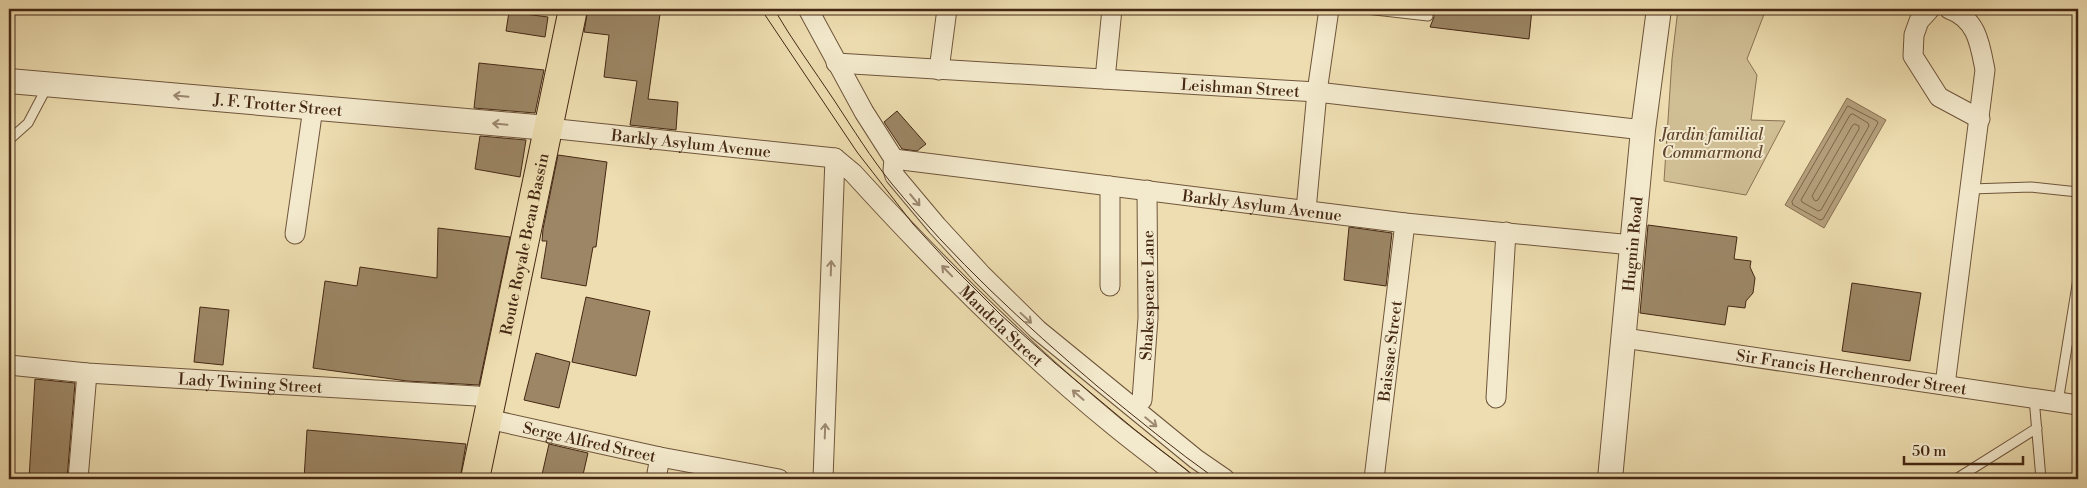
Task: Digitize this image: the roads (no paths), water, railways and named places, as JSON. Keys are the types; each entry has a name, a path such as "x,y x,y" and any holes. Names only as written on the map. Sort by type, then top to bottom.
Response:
{"main road":[{"name":"Route Royale Beau Bassin","path":"475,479 573,9"}],"street":[{"path":"808,9 836,63 894,159 893,170 895,176 937,226 1005,299 1038,330 1224,479"},
{"path":"939,70 946,9"},
{"path":"1105,79 1112,9"},
{"path":"1306,210 1317,92 1329,9"},
{"name":"Hugnin Road","path":"1610,479 1643,130 1659,9"},
{"path":"1930,9 1919,21 1914,36 1913,56 1939,97 1980,119"},
{"path":"1946,385 1985,70 1978,38 1963,14 1949,9"},
{"name":"Leishman Street","path":"836,63 1317,92 1643,130"},
{"name":"J. F. Trotter Street","path":"9,81 548,128"},
{"path":"295,234 313,108"},
{"name":"Barkly Asylum Avenue","path":"548,128 835,158"},
{"path":"823,479 835,158"},
{"name":"Mandela Street","path":"835,158 853,173 1018,342 1115,427 1182,479"},
{"name":"Barkly Asylum Avenue","path":"894,159 1405,223 1632,246"},
{"path":"1110,186 1110,286"},
{"name":"Shakespeare Lane","path":"1142,400 1148,318 1147,190"},
{"name":"Baissac Street","path":"1374,479 1405,223"},
{"path":"1496,398 1506,232"},
{"name":"Sir Francis Herchenroder Street","path":"1624,338 2078,405"},
{"name":"Lady Twining Street","path":"9,365 490,408"},
{"path":"78,479 87,373"},
{"name":"Serge Alfred Street","path":"490,408 660,457 770,478"},
{"path":"656,479 660,457"}],"lane":[{"path":"1366,9 1428,16"},
{"path":"9,140 28,123 48,84"},
{"path":"1971,189 2031,187 2078,192"},
{"path":"2058,402 2078,280"},
{"path":"2034,398 2041,479"},
{"path":"1956,479 2037,428"}],"water":[{"path":"1847,98 1886,120 1824,228 1785,205"}],"tram line":[{"path":"761,9 857,152 913,224 947,261 1001,315 1055,363 1198,479"},
{"path":"774,9 877,164 915,212 964,265 1016,315 1097,386 1216,479"}],"park label":[{"name":"Jardin familial Commarmond","path":"1712,143"}]}
